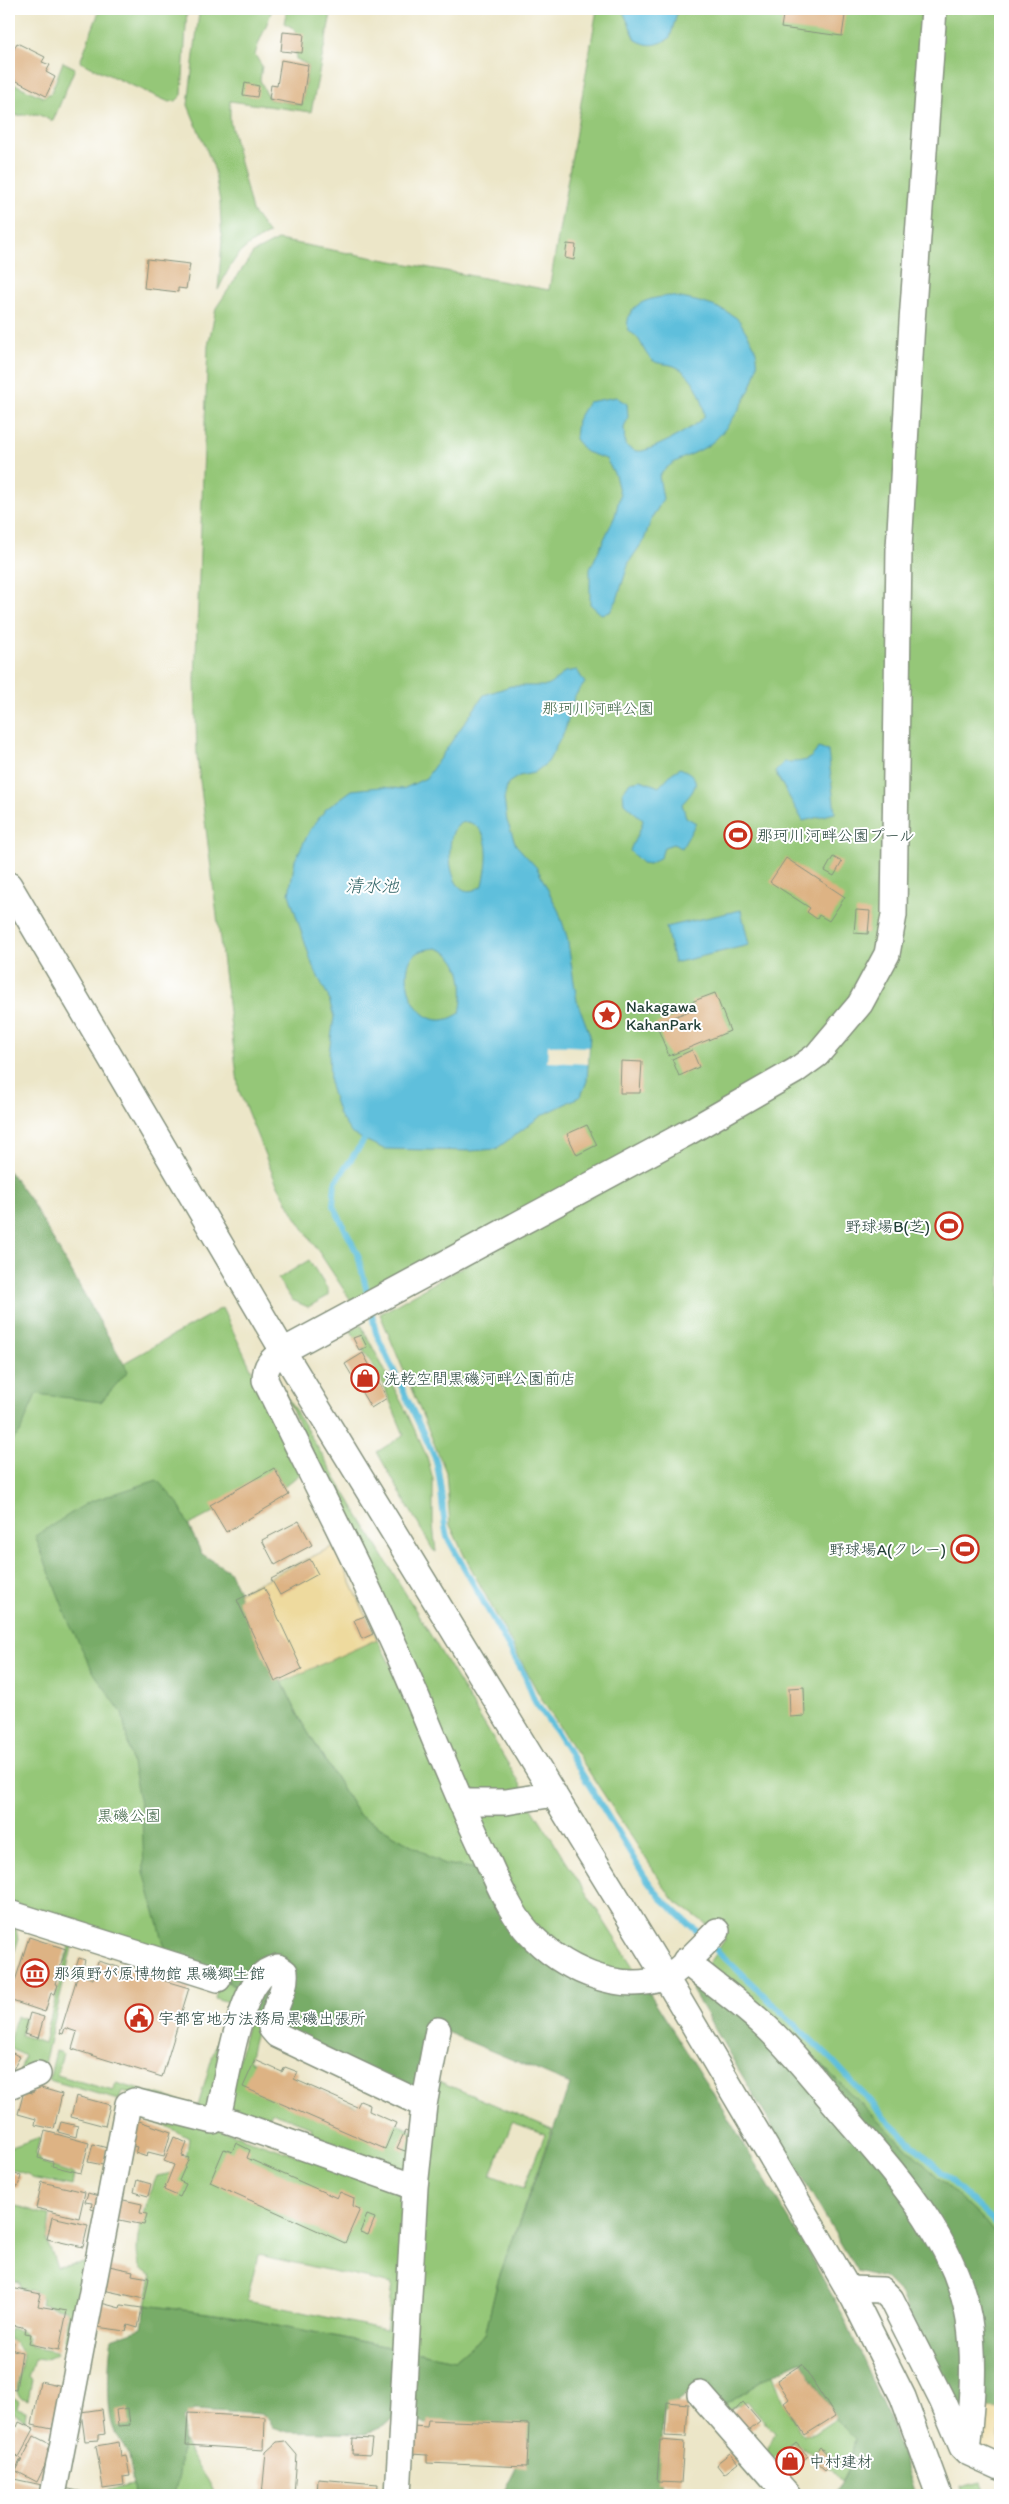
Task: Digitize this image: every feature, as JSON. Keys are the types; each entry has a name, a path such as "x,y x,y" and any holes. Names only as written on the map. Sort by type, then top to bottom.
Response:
{"street":[{"path":"717,1931 666,1978 640,1983 612,1981 585,1972 560,1958 528,1932 500,1887 461,1802 397,1651 265,1380 265,1368 272,1359 283,1351 678,1138 795,1071 817,1055 860,1004 875,980 887,954 894,915 899,548 934,9"},
{"path":"9,885 283,1351 666,1978 848,2289 903,2397 939,2495"},
{"path":"461,1802 506,1802 554,1794"},
{"path":"9,1913 218,1979"},
{"path":"689,1958 762,2023 792,2053 908,2191 927,2218 957,2276 969,2319 974,2358 967,2452"},
{"path":"53,2495 128,2104 134,2101 213,2121 218,2117 244,2005 256,1981 268,1969 278,1967 285,1972 286,1981 272,2017 271,2028 277,2035 424,2106"},
{"path":"398,2495 415,2187 424,2106 438,2030"},
{"path":"9,2086 38,2074"},
{"path":"218,2117 415,2187"},
{"path":"848,2289 882,2290 891,2299 942,2400 962,2447 967,2452 1000,2467"},
{"path":"700,2394 788,2495"}],"green space":[{"path":"100,9 187,9 182,95 176,101 169,102 80,62"},
{"path":"202,9 272,9 255,55 262,66 260,80 269,99 302,105 308,65 296,59 295,29 284,23 287,9 332,9 311,112 230,101 230,121 252,211 269,234 243,250 228,271 218,290 222,242 220,202 214,168 188,105 199,13"},
{"name":"那珂川河畔公園","path":"597,9 1000,9 1000,2236 794,2038 708,1964 726,1938 673,1900 542,1700 464,1555 450,1525 446,1472 380,1314 471,1262 352,1302 295,1216 275,1180 239,1091 197,757 195,680 208,346 216,308 253,253 278,240 549,290"},
{"path":"63,62 75,68 53,121 37,114 9,116 9,76 12,83 43,97 51,93"},
{"path":"9,1171 31,1201 128,1371 101,1402 36,1394 20,1433 9,1443"},
{"name":"黒磯公園","path":"9,1220 113,1369 222,1308 301,1473 284,1487 274,1468 214,1512 174,1533 227,1970 9,1903"},
{"path":"309,1260 328,1290 328,1296 308,1307 292,1300 278,1279"},
{"path":"361,1325 406,1411 427,1457 433,1479 433,1525 436,1552 433,1550 377,1452 404,1435 380,1377 351,1331"},
{"path":"283,1390 525,1792 466,1790"},
{"path":"157,1480 178,1503 202,1554 229,1571 301,1721 358,1814 444,1864 478,1869 506,1889 535,1931 570,1959 640,1978 713,2093 804,2245 843,2315 894,2431 915,2495 834,2495 850,2466 855,2438 838,2421 801,2361 773,2374 722,2406 700,2386 663,2413 660,2495 502,2495 521,2457 520,2428 425,2424 408,2415 397,2414 384,2426 366,2434 288,2432 273,2427 269,2419 260,2414 195,2410 184,2418 179,2475 174,2495 134,2495 128,2453 115,2433 111,2422 108,2385 112,2338 142,2328 146,2305 237,2317 455,2360 485,2334 498,2280 570,2084 444,2031 420,2096 260,2020 244,1991 239,1987 167,1955 144,1872 142,1815 122,1713 94,1673 70,1625 35,1536 89,1502"},
{"path":"377,1639 407,1696 443,1785 531,1806 640,1978 570,1959 478,1869 444,1864 358,1814 301,1721 282,1682"},
{"path":"9,1927 16,1929 18,1941 9,1969"},
{"path":"63,1940 73,1943 44,2064 20,2073 24,2056 12,2049 9,2043 16,2017 25,2018 21,2035 44,2043 69,1946 62,1943"},
{"path":"708,1964 794,2038 1000,2236 1000,2409 953,2407 901,2295 884,2278 857,2271 689,1985"},
{"path":"220,1979 239,1987 214,2108 201,2112 122,2091 119,2100 49,2080 56,2051 63,2053 57,2075 113,2091 116,2083 198,2106 228,2002 215,1998"},
{"path":"252,2006 259,2020 249,2060 415,2132 409,2175 309,2139 312,2127 272,2112 266,2123 234,2112 228,2103"},
{"path":"436,2080 552,2129 498,2280 485,2334 455,2360 410,2351","holes":["512,2122 545,2134 524,2188 491,2175"]},
{"path":"143,2109 220,2130 373,2181 407,2198 400,2349 237,2317 146,2305 152,2276 141,2268 137,2257 141,2221 157,2176 178,2172 187,2153 189,2138 164,2125 140,2118","holes":["258,2255 392,2284 386,2330 247,2300"]},
{"path":"40,2137 36,2154 41,2163 74,2174 72,2186 31,2178 27,2174 9,2169 9,2148"},
{"path":"9,2204 50,2215 47,2241 57,2267 91,2262 71,2343 64,2340 68,2315 65,2309 41,2304 42,2298 36,2292 20,2288 19,2282 9,2280 9,2251 12,2249 9,2244"},
{"path":"9,2328 21,2331 28,2337 27,2342 32,2347 56,2352 57,2354 44,2360 34,2359 28,2377 32,2380 28,2400 20,2397 17,2391 23,2354 12,2340 9,2340"},
{"path":"773,2374 780,2394 802,2435 813,2434 837,2418 855,2438 850,2466 841,2481 819,2459 792,2442 772,2460 767,2450 775,2433 747,2401 727,2411 722,2406"},
{"path":"9,2396 19,2401 17,2408 26,2411 25,2420 9,2410"},
{"path":"182,2438 215,2495 173,2495 179,2472"},
{"path":"981,2482 986,2495 964,2495 961,2487"},
{"path":"133,2485 134,2495 96,2495 104,2491"}],"sand":[{"path":"334,1546 377,1639 282,1682 238,1593"},
{"path":"979,2408 1000,2409 1000,2459 976,2447"}],"water":[{"path":"622,9 678,9 670,38 653,45 636,40"},
{"path":"670,296 712,306 737,318 754,347 757,357 755,377 737,413 722,433 701,450 678,460 659,476 663,499 651,520 644,540 629,562 617,600 610,612 601,614 590,604 590,569 615,516 620,495 615,475 606,459 586,452 575,439 577,420 588,402 616,397 627,404 628,417 624,428 625,445 633,450 642,451 675,437 704,417 699,394 685,373 671,365 657,363 652,360 646,354 639,339 628,331 630,314 639,304"},
{"name":"清水池","path":"577,670 585,683 574,697 565,730 548,762 534,773 519,776 508,783 504,799 507,821 516,845 537,868 559,912 567,937 577,1001 590,1035 587,1081 581,1096 541,1116 496,1149 471,1151 384,1149 352,1134 339,1115 330,1086 329,1053 334,1017 328,996 313,967 289,894 295,860 310,830 326,809 352,790 380,787 403,789 426,778 484,695 511,686 548,686 565,672","holes":["468,822 482,832 487,848 483,885 472,890 464,890 457,884 453,875 450,852 454,831 460,823","436,948 452,958 457,965 462,984 460,1013 445,1020 432,1019 422,1012 414,1002 407,976 409,964 416,953"]},
{"path":"818,748 828,751 835,813 803,821 775,772 784,762 800,762 812,757"},
{"path":"680,768 688,772 695,780 694,789 682,804 686,817 696,823 682,848 673,844 664,847 661,857 649,864 642,863 630,851 643,820 624,803 623,792 630,782 641,780 659,787 672,773"},
{"path":"741,910 749,945 674,963 666,927"}],"pier":[{"path":"548,1045 589,1047 588,1064 547,1062"}],"building":[{"path":"784,9 846,9 842,36 781,28"},
{"path":"283,32 304,34 302,53 281,51"},
{"path":"17,43 45,57 42,62 50,65 46,72 55,77 46,96 9,77 12,71 9,69 9,59"},
{"path":"281,60 308,65 302,105 269,99 271,85 277,86"},
{"path":"245,83 259,86 257,97 243,95"},
{"path":"567,244 576,245 574,260 565,258"},
{"path":"147,259 190,264 186,289 178,288 178,292 144,288"},
{"path":"833,857 842,862 834,876 825,871"},
{"path":"786,858 845,897 829,921 819,915 817,919 807,912 810,908 770,882"},
{"path":"856,910 870,911 868,934 854,933"},
{"path":"715,993 730,1031 669,1056 656,1024 694,1009 691,1002"},
{"path":"692,1050 699,1067 679,1076 672,1059"},
{"path":"621,1061 642,1062 640,1093 620,1093"},
{"path":"587,1125 597,1145 577,1155 567,1134"},
{"path":"361,1335 367,1347 359,1350 353,1338"},
{"path":"363,1353 387,1398 371,1408 345,1364"},
{"path":"274,1468 289,1495 226,1532 210,1505"},
{"path":"299,1521 312,1545 275,1565 262,1540"},
{"path":"310,1559 318,1574 280,1595 271,1579"},
{"path":"264,1587 302,1669 275,1682 237,1600"},
{"path":"365,1616 373,1634 362,1639 354,1620"},
{"path":"804,1687 805,1716 790,1717 789,1688"},
{"path":"29,1937 66,1949 55,1984 58,1985 55,1994 51,1993 45,2012 9,2000"},
{"path":"79,1958 85,1960 81,1975 93,1979 98,1961 189,1988 162,2077 72,2049 77,2032 65,2028 63,2034 60,2033 80,1968 76,1967"},
{"path":"30,2013 44,2017 38,2038 24,2034"},
{"path":"9,2051 20,2057 9,2076"},
{"path":"255,2060 282,2072 285,2067 298,2072 294,2079 357,2107 360,2101 370,2105 369,2111 396,2123 385,2149 243,2087"},
{"path":"34,2086 62,2094 54,2129 35,2125 36,2119 18,2114 24,2091 33,2093"},
{"path":"76,2096 110,2105 105,2126 71,2117"},
{"path":"136,2120 171,2132 164,2156 148,2152 147,2157 135,2153 137,2147 129,2145"},
{"path":"61,2122 78,2126 76,2137 58,2132"},
{"path":"45,2131 89,2143 81,2173 52,2166 53,2162 38,2158"},
{"path":"405,2131 412,2134 405,2151 397,2148"},
{"path":"174,2137 187,2143 182,2156 189,2158 179,2181 186,2184 180,2197 164,2190 174,2165 164,2161"},
{"path":"236,2143 250,2150 247,2158 337,2198 340,2192 354,2198 353,2206 360,2209 345,2243 210,2182 224,2149 232,2152"},
{"path":"93,2144 107,2148 103,2165 88,2162"},
{"path":"9,2172 21,2176 18,2187 14,2186 9,2201"},
{"path":"137,2180 151,2184 148,2196 134,2192"},
{"path":"42,2182 85,2192 79,2218 36,2208"},
{"path":"88,2193 102,2197 98,2211 91,2209 92,2203 85,2202"},
{"path":"119,2199 142,2204 140,2213 147,2214 144,2225 115,2219"},
{"path":"367,2215 375,2218 368,2235 360,2232"},
{"path":"52,2217 88,2225 83,2247 47,2239"},
{"path":"109,2266 133,2271 132,2275 149,2278 145,2299 103,2290"},
{"path":"11,2288 41,2294 38,2306 67,2311 59,2350 29,2344 31,2334 25,2333 26,2328 9,2324"},
{"path":"101,2303 120,2308 121,2305 142,2308 138,2328 128,2325 126,2331 96,2327"},
{"path":"9,2341 14,2342 13,2350 22,2352 16,2390 9,2389"},
{"path":"802,2364 835,2416 805,2435 784,2403 789,2399 777,2380"},
{"path":"40,2381 63,2386 58,2416 55,2416 52,2429 32,2425"},
{"path":"667,2402 688,2404 686,2437 665,2436"},
{"path":"743,2402 760,2422 745,2434 730,2416"},
{"path":"128,2408 130,2425 118,2426 116,2410"},
{"path":"102,2409 105,2434 99,2435 99,2440 85,2441 81,2412"},
{"path":"9,2412 15,2415 11,2424 17,2427 19,2422 34,2429 19,2457 9,2451"},
{"path":"188,2413 265,2417 264,2450 186,2445"},
{"path":"428,2420 529,2424 527,2467 427,2463 427,2455 411,2454 412,2426 427,2427"},
{"path":"34,2436 50,2444 47,2450 51,2453 37,2482 16,2471"},
{"path":"353,2438 372,2439 370,2455 352,2454"},
{"path":"660,2440 684,2442 681,2483 657,2482"},
{"path":"285,2441 297,2455 294,2495 262,2495 266,2452 277,2442"},
{"path":"119,2442 121,2456 126,2455 130,2476 123,2477 124,2485 103,2488 96,2446"},
{"path":"796,2443 808,2456 785,2477 774,2463"},
{"path":"820,2447 834,2460 825,2470 811,2457"},
{"path":"9,2452 21,2459 12,2476 9,2474"},
{"path":"730,2453 738,2463 724,2474 716,2464"},
{"path":"9,2478 42,2485 40,2495 9,2495"},
{"path":"318,2479 378,2484 377,2495 317,2495"},
{"path":"64,2488 84,2492 84,2495 62,2495"}],"waterway":[{"path":"364,1140 335,1183 333,1205 358,1255 369,1300"},
{"path":"371,1310 376,1333 435,1458 447,1537 525,1676 535,1702 556,1731 645,1877 660,1897 703,1937"},
{"path":"710,1944 833,2061 891,2124 1000,2227"}],"place":[{"name":"那珂川河畔公園プール","path":"738,835"},
{"name":"Nakagawa KahanPark","path":"607,1015"},
{"name":"野球場B(芝)","path":"949,1226"},
{"name":"洗乾空間黒磯河畔公園前店","path":"365,1378"},
{"name":"野球場A(クレー)","path":"965,1549"},
{"name":"那須野が原博物館 黒磯郷土館","path":"35,1973"},
{"name":"宇都宮地方法務局黒磯出張所","path":"139,2018"},
{"name":"中村建材","path":"790,2461"}]}
